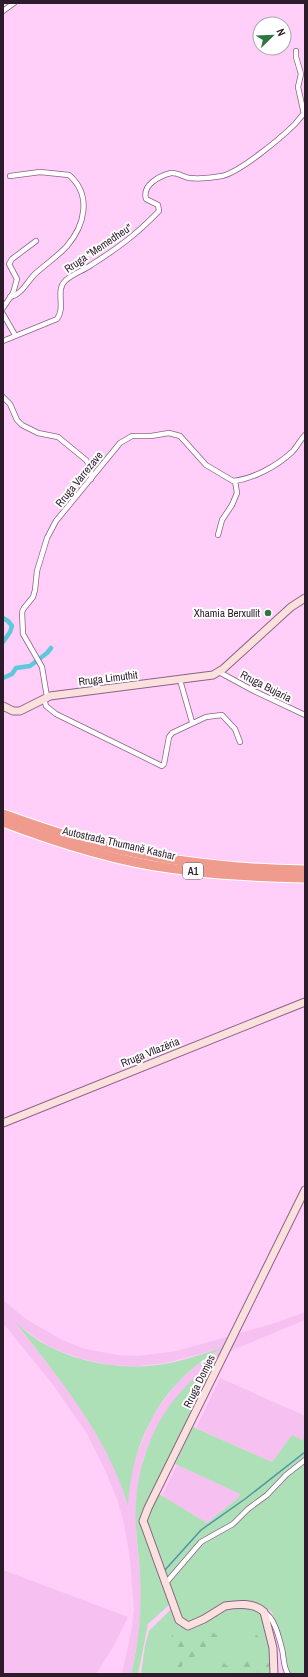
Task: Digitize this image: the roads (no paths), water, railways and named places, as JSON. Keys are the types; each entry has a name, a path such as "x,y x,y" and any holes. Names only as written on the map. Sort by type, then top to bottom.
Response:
{"highway":[{"name":"Autostrada Thumanë Kashar","path":"3,814 84,841 132,853 237,867 305,870"},
{"name":"Autostrada Thumanë Kashar","path":"3,822 62,842 124,859 169,868 239,875 305,878"}],"street":[{"path":"3,10 14,3"},
{"path":"296,51 300,74 298,87 304,114"},
{"name":"Rruga \"Memedheu\"","path":"3,341 57,319 61,311 61,289 64,282 128,241 158,211 158,205 146,198 146,188 149,184 170,174 203,179 225,175 236,170 285,133 304,114"},
{"path":"10,176 33,172 66,174 71,177 80,189 84,204 83,219 66,247 36,272 22,291 10,297"},
{"path":"3,308 17,284 18,279 10,268 9,264 12,259 36,241"},
{"path":"3,314 15,335"},
{"path":"3,397 10,404 17,420 22,425 38,433 58,437 86,460 91,468 91,479"},
{"name":"Rruga Varrezave","path":"45,698 42,667 23,634 22,612 33,597 37,571 47,538 56,520 120,443 132,436 169,433 180,436 206,465 223,476 235,481"},
{"path":"218,535 222,520 237,494 235,481 251,477 267,469 291,453 305,435"},
{"path":"219,672 291,607 305,598"},
{"name":"Rruga Limuthit","path":"3,706 13,711 20,711 45,698 180,680 206,676 219,672"},
{"name":"Rruga Bujaria","path":"219,672 254,691 305,715"},
{"path":"180,680 192,722"},
{"path":"45,698 46,706 56,714 162,766 164,764 169,737 172,733 192,722 206,717 222,715 235,730 240,742"},
{"name":"Rruga Vllazëria","path":"3,1123 305,1002"},
{"name":"Rruga Domjes","path":"264,1612 256,1606 251,1605 225,1606 204,1619 188,1626 179,1620 164,1584 143,1521 305,1190"},
{"path":"164,1584 201,1542 233,1524 248,1509 267,1495 286,1475 305,1460"},
{"path":"264,1612 273,1648 274,1674"},
{"path":"264,1612 271,1619 282,1650 284,1667 288,1674"}],"waterway":[{"path":"3,618 12,626 3,642"},
{"path":"3,678 12,674 16,668 30,666 51,648"},
{"path":"165,1570 201,1530 245,1499 305,1452"}],"place":[{"name":"Xhamia Berxullit","path":"268,613"}]}
